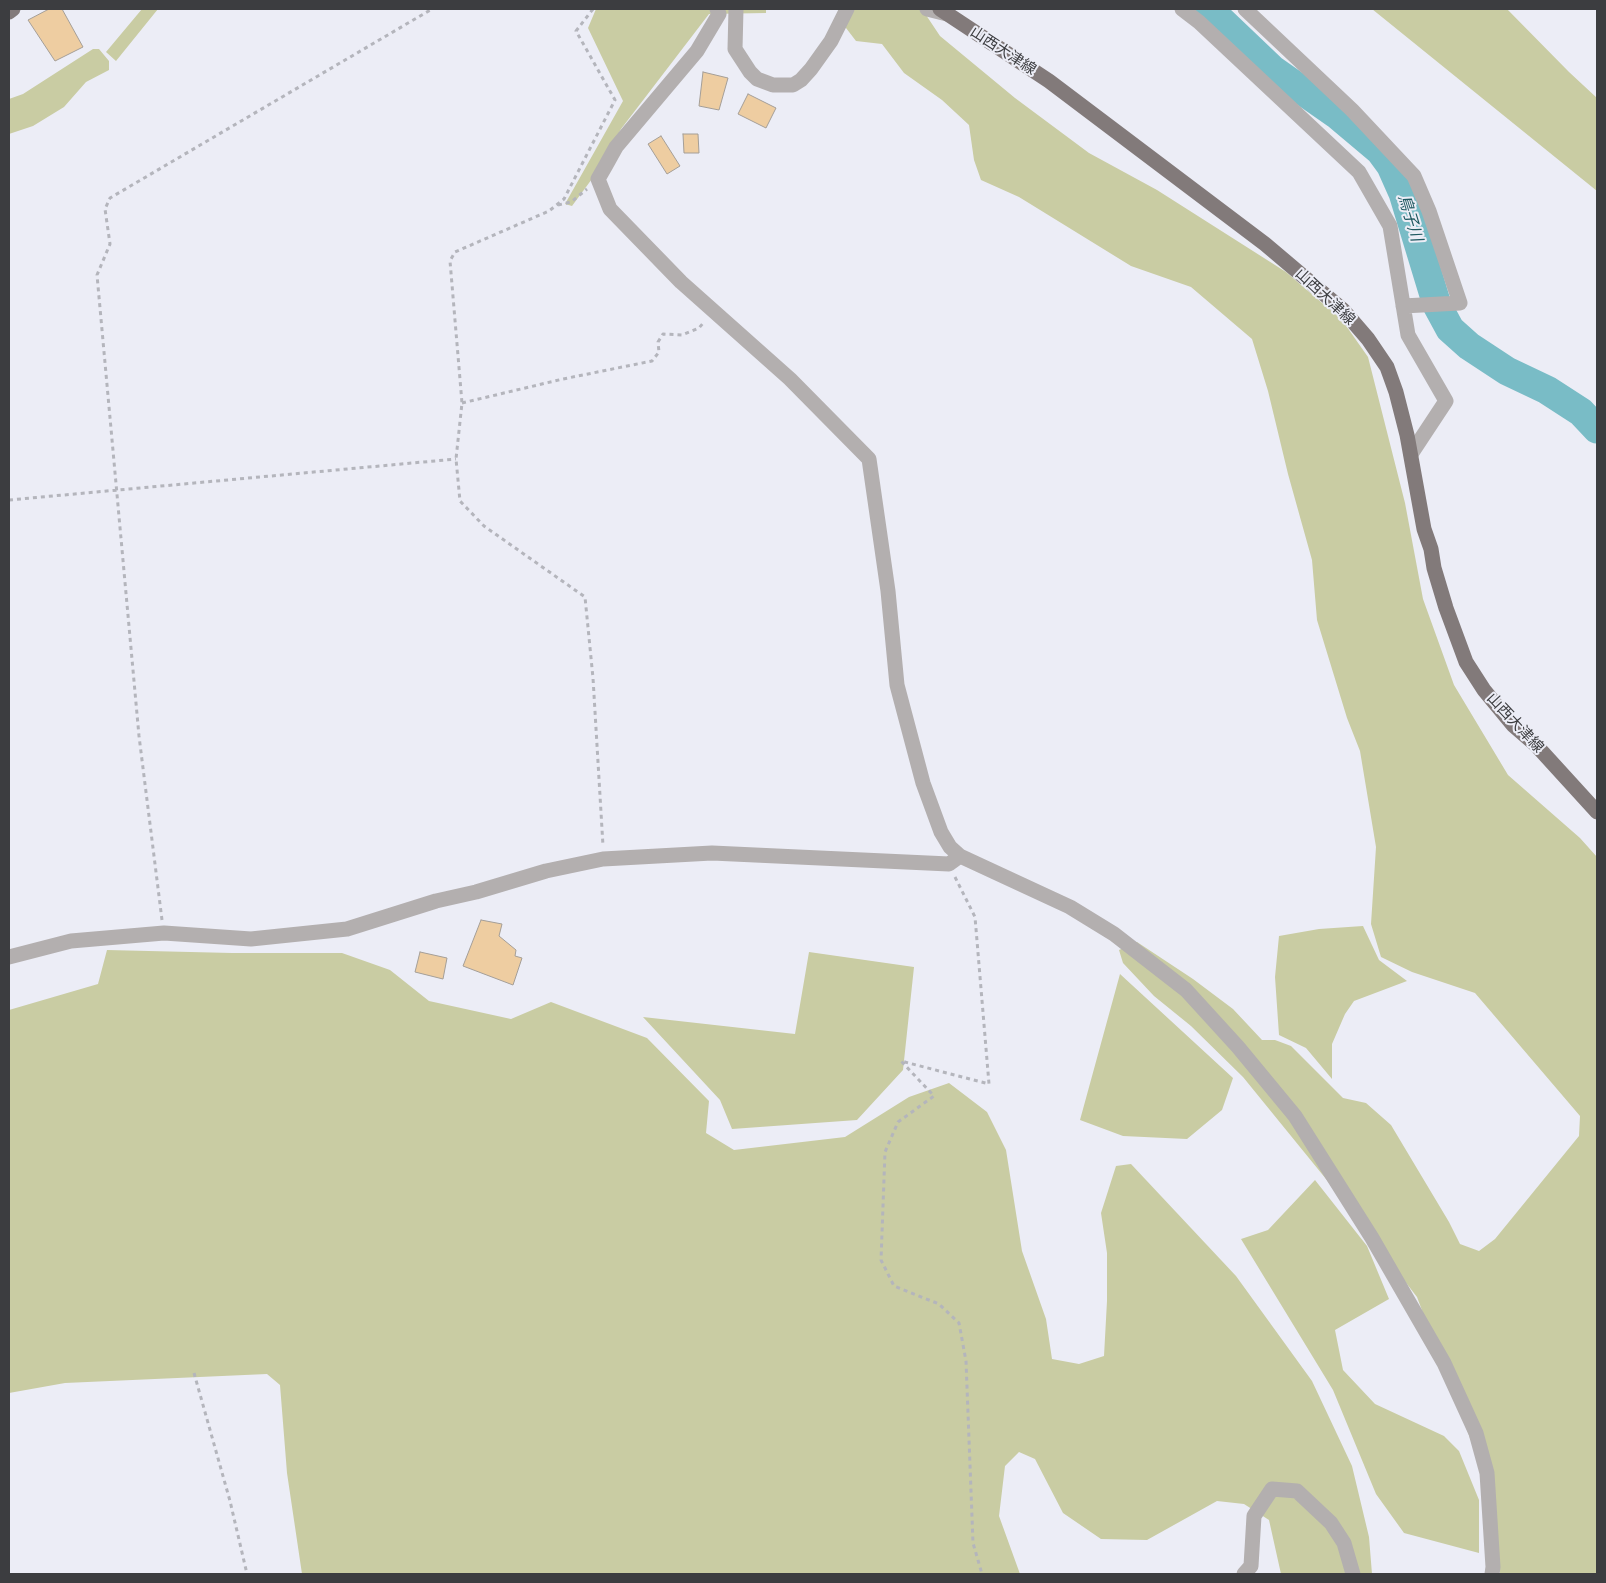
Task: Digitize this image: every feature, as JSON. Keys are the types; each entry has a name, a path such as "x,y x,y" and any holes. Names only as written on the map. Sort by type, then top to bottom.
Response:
{"main road":[{"path":"9,12 13,9"},
{"name":"山西大津線","path":"944,11 1049,81 1265,244 1343,310 1368,339 1387,367 1408,435 1424,529 1446,608 1466,662 1484,690 1513,725 1535,744 1597,812"}],"street":[{"path":"717,9 719,14 697,51 616,147 598,179 610,209 681,282 790,379 869,459 888,591 897,685 922,783 954,860"},
{"path":"736,9 735,49 750,72 757,78 773,85 793,85 801,80 811,69 831,41 848,9"},
{"path":"927,9 944,11"},
{"path":"1182,9 1199,22 1359,172 1390,226 1406,306 1408,335 1446,401 1411,454"},
{"path":"1246,9 1352,110 1414,176 1429,212 1460,303 1406,306"},
{"path":"9,957 71,940 164,933 251,939 346,929 436,901 603,859 712,854 954,860 1070,908 1114,934 1186,990 1238,1047 1295,1116 1372,1238 1444,1363 1476,1433 1487,1473 1492,1574"},
{"path":"1244,1574 1251,1566 1254,1516 1272,1489 1297,1491 1331,1523 1344,1544 1353,1574"}],"path":[{"path":"164,933 139,736 97,275 110,244 105,209 110,198 432,9"},
{"path":"594,9 576,31 615,100 564,200 549,211 455,252 450,261 462,402 456,459 460,501 484,526 586,597 593,678 603,859"},
{"path":"557,205 571,202 598,179"},
{"path":"462,402 563,378 652,361 659,352 658,342 663,334 682,335 699,328 714,311"},
{"path":"9,500 456,459"},
{"path":"954,860 975,917 989,1084 901,1061 934,1096 898,1122 885,1152 881,1260 894,1286 939,1304 959,1323 966,1361 973,1543 982,1574"},
{"path":"194,1373 230,1501 247,1574"}],"green space":[{"path":"142,9 158,9 116,61 106,52"},
{"path":"596,9 766,9 766,13 709,14 621,129 603,164 572,206 565,204 623,101 588,28"},
{"path":"844,9 922,9 940,36 1015,98 1089,153 1157,190 1286,272 1342,320 1368,357 1405,503 1423,599 1454,685 1508,775 1580,838 1597,857 1597,1574 1500,1574 1496,1541 1479,1462 1417,1297 1326,1179 1243,1077 1191,1026 1154,996 1123,963 1119,950 1137,942 1193,979 1233,1009 1262,1040 1275,1040 1291,1046 1343,1098 1366,1103 1391,1125 1449,1222 1460,1244 1479,1251 1495,1239 1579,1136 1580,1116 1475,993 1412,972 1381,957 1371,924 1376,847 1360,751 1347,718 1317,620 1312,560 1288,474 1268,391 1252,339 1191,287 1131,266 1019,197 981,180 974,160 969,125 942,100 904,73 882,44 856,41 846,28"},
{"path":"1372,9 1507,9 1597,98 1597,191"},
{"path":"93,49 99,49 109,61 109,70 86,82 64,107 33,126 9,134 9,99 23,94"},
{"path":"1363,926 1379,960 1407,981 1354,1001 1345,1014 1332,1044 1332,1079 1306,1048 1279,1035 1275,977 1279,936 1319,929"},
{"path":"107,950 342,953 390,970 429,1001 511,1019 551,1002 647,1038 709,1101 706,1133 734,1150 845,1137 909,1097 949,1083 987,1112 1006,1150 1022,1251 1046,1319 1052,1359 1079,1364 1104,1356 1107,1253 1101,1213 1116,1166 1131,1164 1236,1276 1312,1381 1352,1466 1369,1537 1372,1574 1281,1574 1269,1520 1244,1504 1217,1501 1147,1540 1101,1539 1063,1513 1035,1459 1019,1452 1005,1466 999,1516 1020,1574 302,1574 287,1473 280,1385 267,1374 65,1383 9,1393 9,1010 98,984"},
{"path":"809,952 914,967 903,1070 857,1120 732,1129 720,1100 643,1017 795,1034"},
{"path":"1120,974 1233,1078 1222,1110 1187,1139 1123,1136 1080,1120"},
{"path":"1315,1180 1367,1246 1389,1299 1335,1330 1343,1370 1375,1404 1444,1436 1459,1451 1479,1500 1479,1553 1404,1533 1376,1494 1333,1390 1241,1239 1268,1230"}],"building":[{"path":"49,9 62,9 83,47 55,61 28,20"},
{"path":"703,72 728,78 719,110 699,106"},
{"path":"748,94 776,108 766,128 738,114"},
{"path":"683,134 698,134 699,153 684,153"},
{"path":"661,136 680,166 667,174 648,144"},
{"path":"481,920 502,924 499,936 516,950 515,956 522,958 513,985 463,966"},
{"path":"420,952 447,958 443,979 415,972"}],"waterway":[{"name":"鳥子川","path":"1209,9 1273,70 1336,114 1380,151 1391,166 1403,193 1437,305 1450,329 1469,346 1507,371 1547,390 1581,412 1597,429"}]}
